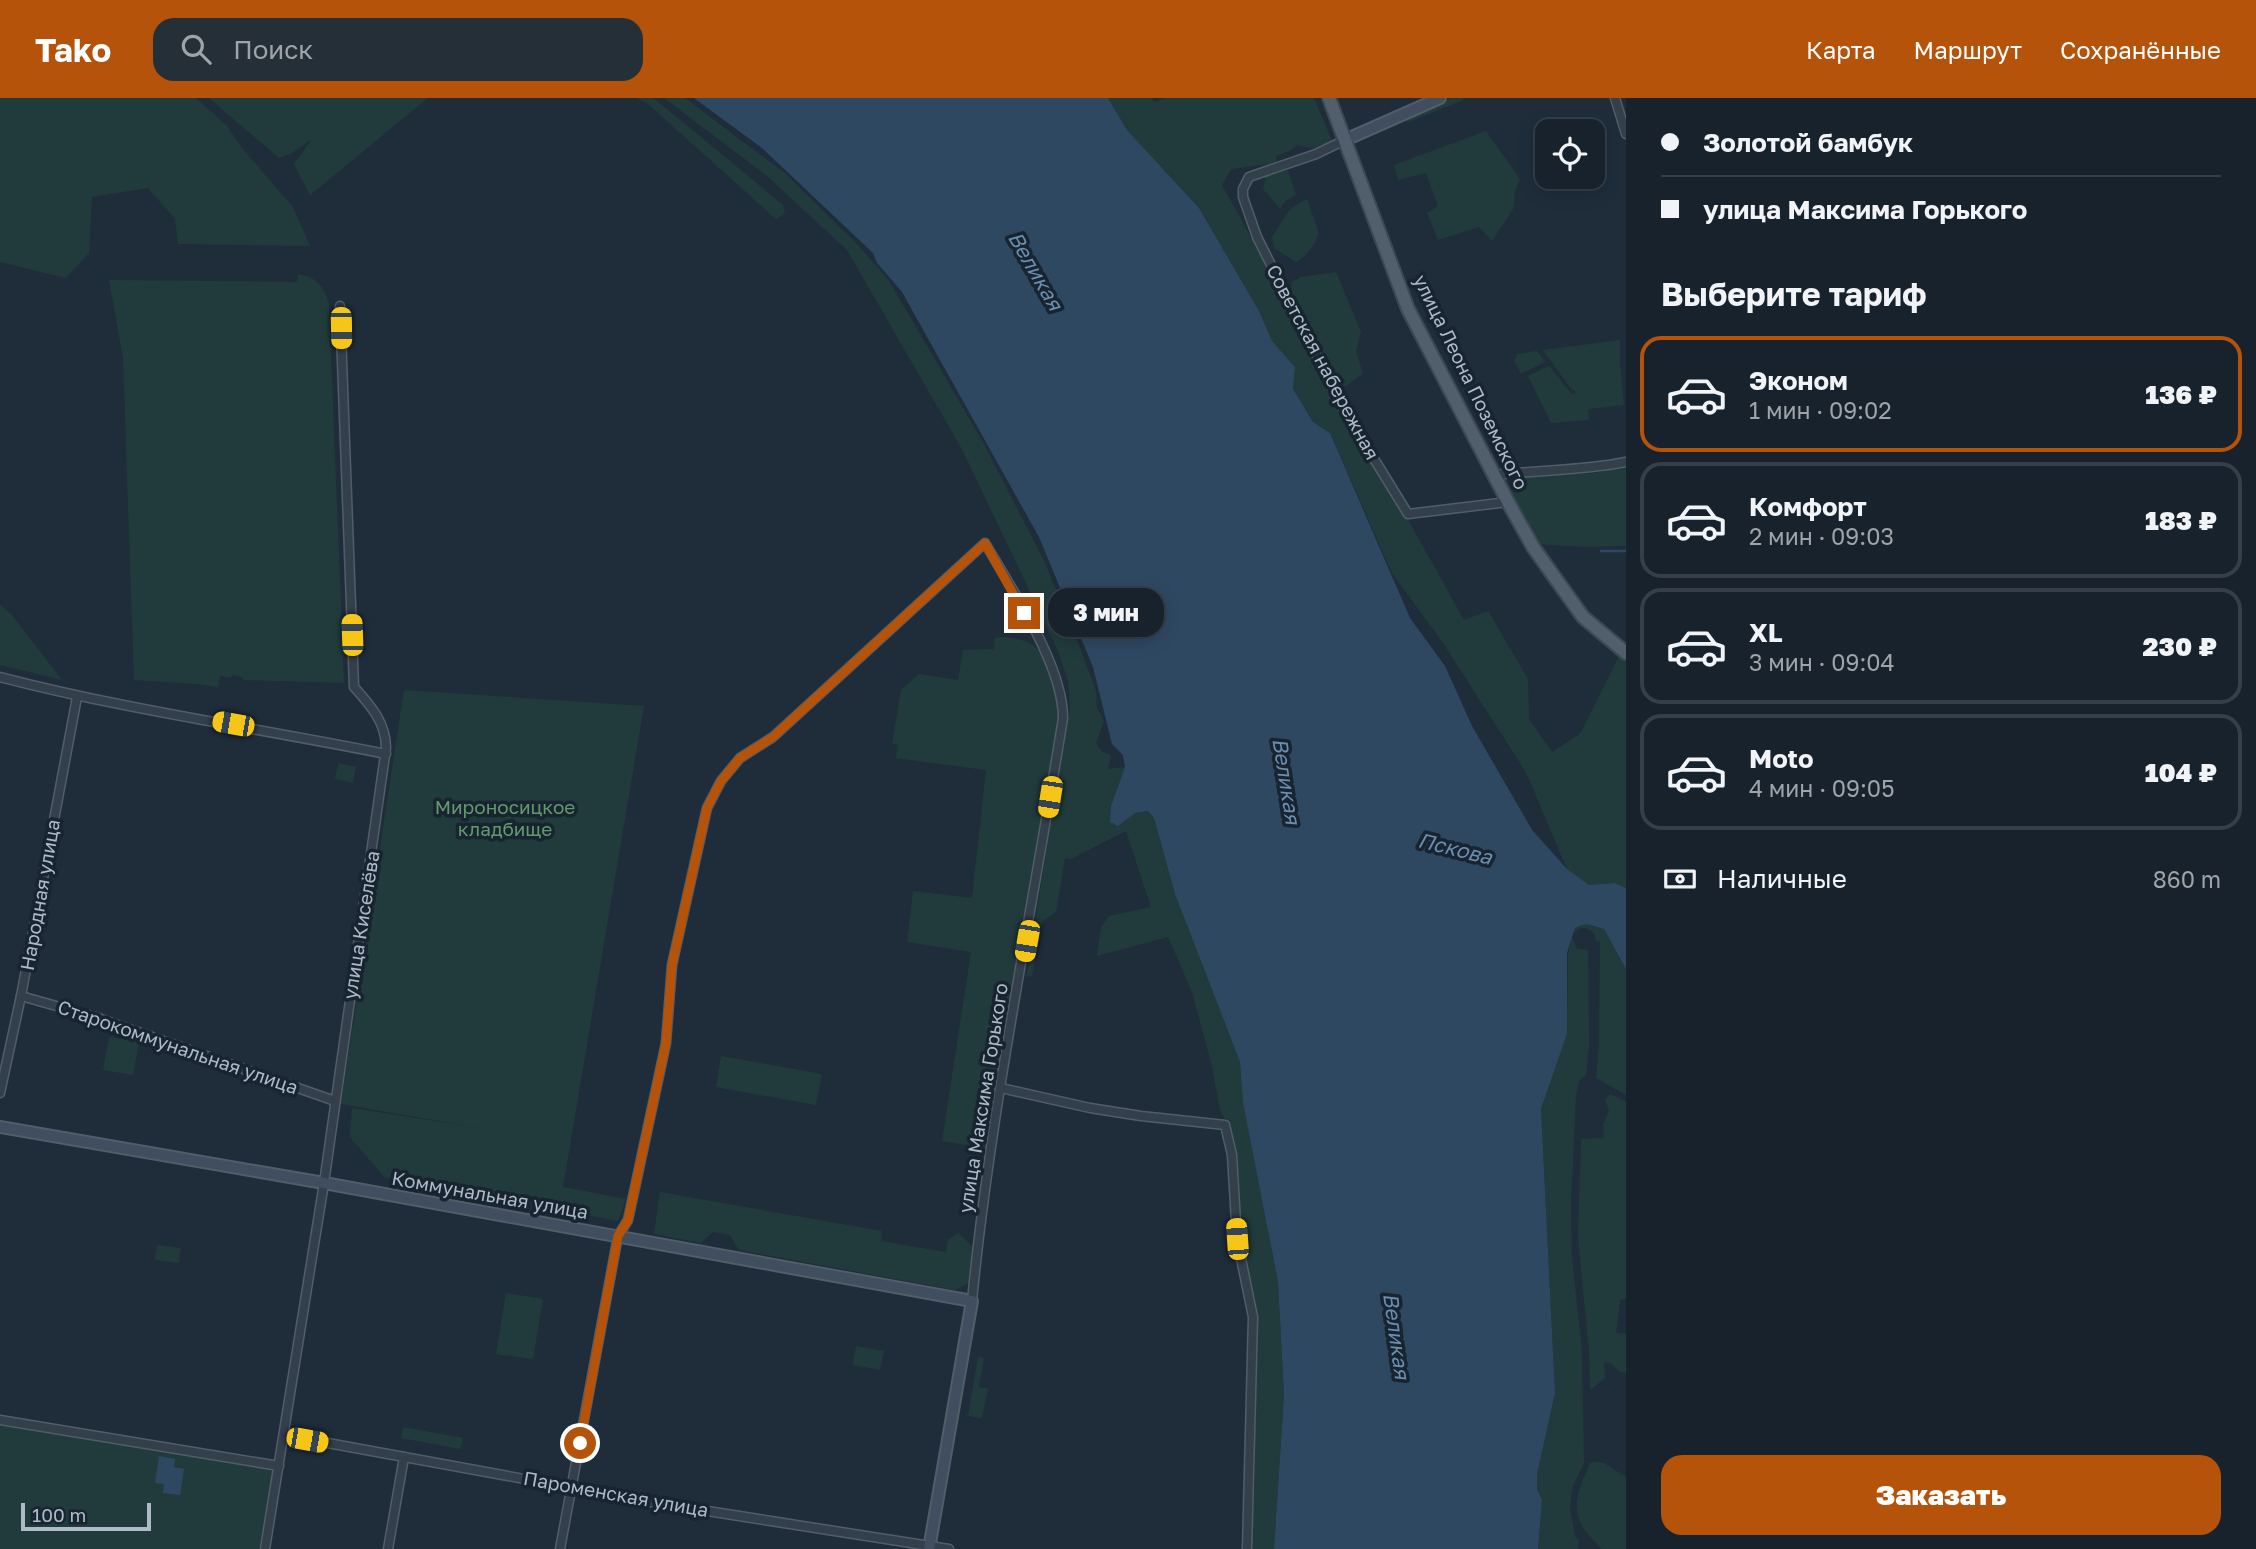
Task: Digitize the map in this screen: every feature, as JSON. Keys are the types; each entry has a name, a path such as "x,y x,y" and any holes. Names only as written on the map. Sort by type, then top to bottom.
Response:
{"main road":[{"name":"улица Леона Поземского","path":"1329,98 1408,309 1508,502 1533,547 1583,617 1626,653"},
{"path":"1345,140 1440,98"},
{"name":"Коммунальная улица","path":"0,1127 972,1301"},
{"name":"улица Максима Горького","path":"929,1547 972,1301"}],"street":[{"path":"1615,98 1626,134"},
{"name":"Советская набережная","path":"1345,140 1249,177 1242,189 1243,197 1257,237 1340,403 1408,514 1508,502"},
{"name":"улица Киселёва","path":"265,1549 324,1183 386,754 382,723 354,687 341,306"},
{"path":"1494,475 1626,462"},
{"name":"улица Максима Горького","path":"618,1236 628,1220 655,1102 666,1043 672,965 707,808 721,781 740,758 773,737 985,543 1049,660 1063,705 978,1244 972,1301"},
{"path":"0,677 77,697 386,754"},
{"name":"Народная улица","path":"0,1093 77,697"},
{"name":"Старокоммунальная улица","path":"21,996 86,1014 335,1101"},
{"path":"1002,1088 1115,1112 1225,1125 1232,1156 1237,1239 1253,1317 1247,1549"},
{"path":"560,1549 618,1236"},
{"path":"0,1420 279,1466"},
{"name":"Пароменская улица","path":"284,1435 572,1487 949,1549"},
{"path":"388,1549 404,1457"}],"green space":[{"path":"0,98 196,98 227,126 242,148 293,207 310,246 178,244 175,219 148,188 92,197 89,253 66,278 0,262"},
{"path":"209,98 428,98 310,195 294,164 312,139 292,153 279,158"},
{"path":"637,98 652,98 657,101 783,205 785,213 776,219 648,104"},
{"path":"664,98 685,98 786,174 856,243 888,279 984,444 1045,563 1079,645 1096,691 1097,708 1104,721 1096,743 1101,751 1111,755 1108,769 1125,767 1111,806 1110,822 1118,826 1135,813 1148,811 1154,818 1175,894 1240,1062 1243,1103 1278,1282 1284,1395 1274,1549 1250,1549 1255,1478 1254,1385 1257,1316 1240,1240 1236,1155 1229,1125 1220,1111 1212,1066 1192,992 1168,937 1097,956 1101,928 1109,916 1151,907 1126,831 1071,859 1065,858 1056,912 1042,922 1032,976 1026,977 1070,708 1068,681 1058,651 963,451 847,250 766,175"},
{"path":"1108,98 1151,98 1155,102 1166,98 1314,98 1333,143 1320,150 1297,145 1276,156 1276,163 1231,169 1222,185 1464,620 1488,611 1528,679 1529,719 1552,752 1580,734 1620,654 1626,659 1626,888 1615,883 1589,885 1567,869 1528,777 1515,755 1443,643 1392,573 1330,433 1313,422 1293,389 1295,367 1272,341 1259,311 1199,208 1127,130"},
{"path":"1452,98 1463,100 1407,123 1406,118"},
{"path":"1486,131 1520,179 1515,191 1513,209 1492,241 1479,227 1438,240 1427,213 1438,206 1426,173 1398,180 1394,165"},
{"path":"1288,170 1296,195 1285,201 1280,209 1263,189 1266,176"},
{"path":"1307,199 1319,233 1310,250 1296,262 1274,248 1272,237 1290,209"},
{"path":"1336,272 1361,332 1356,351 1363,374 1346,386 1339,384 1289,295 1292,282 1301,277"},
{"path":"298,274 319,283 329,304 344,683 243,680 243,677 232,675 231,678 220,676 218,687 134,680 123,358 109,280 297,282"},
{"path":"1620,340 1624,405 1588,409 1589,420 1551,423 1528,376 1549,366 1571,393 1575,394 1575,390 1572,390 1543,350"},
{"path":"1537,351 1545,362 1521,374 1514,361 1517,354"},
{"path":"1626,465 1626,546 1535,544 1508,493 1526,476 1595,473"},
{"path":"0,605 11,614 62,680 0,665"},
{"path":"995,638 1025,641 1041,653 1051,669 1058,712 1053,778 993,1149 942,1141 971,952 907,942 913,891 972,898 986,770 896,758 898,745 892,744 901,690 919,674 958,680 963,650 994,649"},
{"name":"Мироносицкое кладбище","path":"404,690 644,706 563,1187 626,1199 618,1221 384,1177 350,1137 352,1108 486,1129 341,1104"},
{"path":"338,763 356,767 353,783 335,779"},
{"path":"1583,923 1604,929 1626,969 1626,1095 1596,1078 1600,942 1596,941 1592,931 1587,929 1581,928 1574,933 1575,927"},
{"path":"1572,937 1577,949 1588,950 1589,1047 1586,1075 1579,1081 1576,1095 1571,1206 1572,1258 1582,1351 1584,1463 1573,1486 1570,1507 1575,1537 1579,1539 1578,1549 1538,1549 1542,1500 1537,1489 1537,1474 1555,1393 1541,1109 1567,1034 1568,953"},
{"path":"109,1037 139,1042 133,1075 103,1070"},
{"path":"721,1056 822,1074 816,1105 716,1087"},
{"path":"1610,1094 1626,1102 1626,1298 1620,1300 1616,1333 1626,1334 1626,1373 1620,1372 1611,1363 1604,1362 1605,1378 1590,1390 1589,1350 1578,1238 1581,1139 1604,1138 1603,1124 1609,1111 1605,1100"},
{"path":"660,1192 882,1231 881,1241 946,1252 948,1240 958,1233 976,1250 971,1282 955,1290 739,1250 730,1235 713,1232 701,1243 654,1234"},
{"path":"157,1245 181,1248 179,1263 155,1260"},
{"path":"506,1293 543,1299 533,1359 496,1354"},
{"path":"856,1346 884,1351 880,1370 853,1365"},
{"path":"978,1357 984,1358 979,1387 988,1389 982,1418 968,1416"},
{"path":"0,1422 276,1468 259,1549 0,1549"},
{"path":"403,1427 463,1438 460,1449 401,1438"},
{"path":"1590,1463 1604,1463 1626,1477 1626,1549 1602,1549 1579,1519 1577,1500 1580,1489"}],"water":[{"path":"694,98 1108,98 1127,130 1199,208 1259,311 1272,341 1295,367 1293,389 1313,422 1330,433 1410,618 1445,666 1472,726 1532,830 1567,869 1589,885 1615,883 1626,888 1626,969 1604,929 1586,924 1575,928 1567,953 1567,1034 1541,1109 1555,1393 1537,1474 1537,1489 1542,1500 1538,1549 1274,1549 1284,1395 1278,1282 1243,1103 1240,1062 1175,894 1154,818 1148,811 1135,813 1118,826 1110,822 1111,806 1125,767 1123,755 1112,744 1093,667 1039,537 902,292 877,263 873,253 762,148"},
{"path":"159,1456 175,1459 174,1467 184,1469 180,1495 163,1493 164,1484 155,1483"}],"waterway":[{"path":"1601,551 1626,551"}],"route":[{"path":"580,1443 618,1236 628,1220 655,1102 666,1043 672,965 707,808 721,781 740,758 773,737 985,543 1024,613"}],"water label":[{"name":"Великая","path":"1035,271"},
{"name":"Великая","path":"1286,781"},
{"name":"Пскова","path":"1455,849"},
{"name":"Великая","path":"1396,1336"}]}
